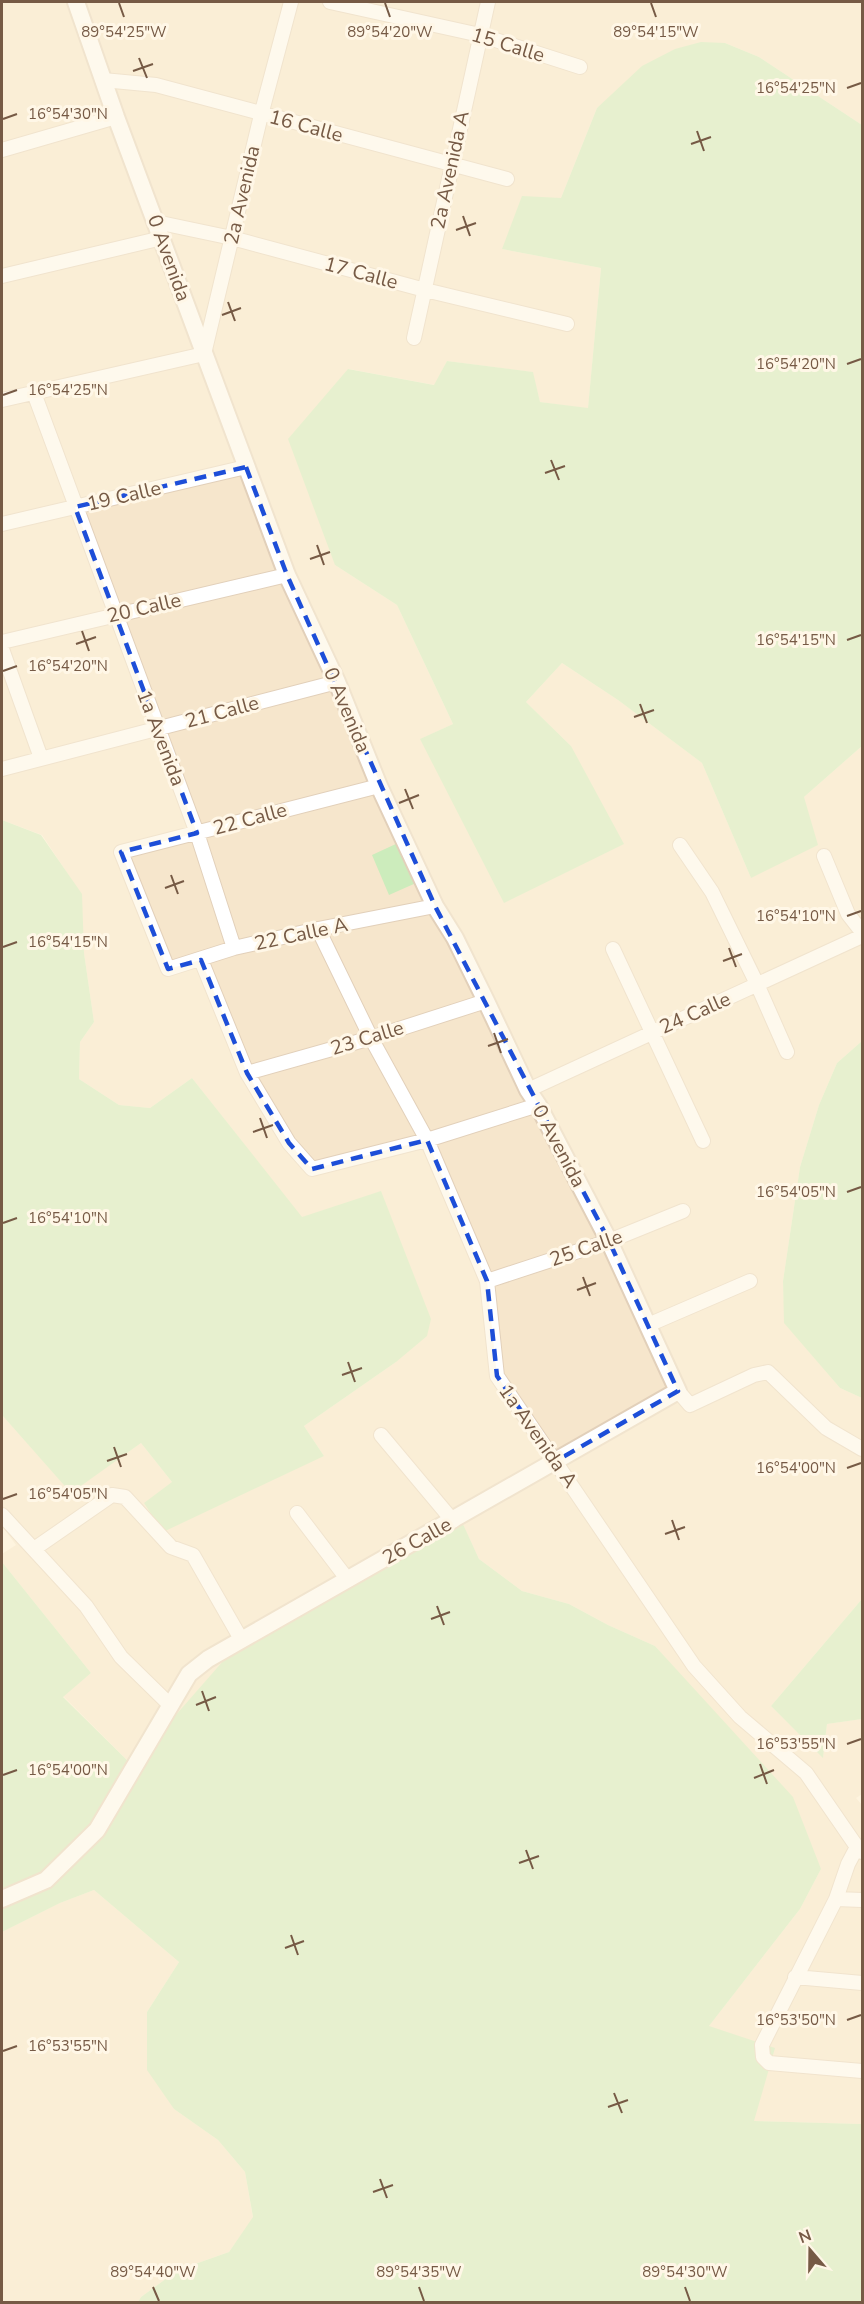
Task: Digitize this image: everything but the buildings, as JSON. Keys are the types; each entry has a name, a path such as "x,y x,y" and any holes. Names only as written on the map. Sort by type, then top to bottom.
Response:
{"street":[{"name":"2a Avenida","path":"204,354 261,115 291,2"},
{"name":"15 Calle","path":"330,2 480,35 580,67"},
{"name":"2a Avenida A","path":"414,338 488,2"},
{"name":"0 Avenida","path":"81,7 103,80 246,467 287,574 337,682 378,786 435,906 455,938 528,1090 609,1241 678,1391"},
{"name":"16 Calle","path":"103,80 156,85 261,115 507,178"},
{"path":"2,150 117,117"},
{"name":"17 Calle","path":"156,222 232,238 425,290 567,324"},
{"path":"2,276 162,238"},
{"path":"2,400 204,354"},
{"name":"1a Avenida","path":"34,393 197,833 234,948"},
{"name":"19 Calle","path":"2,524 246,467"},
{"name":"20 Calle","path":"2,642 287,574"},
{"path":"2,649 41,758"},
{"name":"21 Calle","path":"2,769 337,682"},
{"name":"22 Calle","path":"168,969 121,852 378,786"},
{"path":"680,845 712,892 787,1052"},
{"path":"824,856 848,914 862,934"},
{"name":"22 Calle A","path":"168,969 234,948 435,906"},
{"name":"1a Avenida A","path":"318,929 371,1038 427,1140 487,1281 497,1376 694,1665 740,1717 806,1773 860,1850"},
{"name":"24 Calle","path":"528,1090 862,934"},
{"path":"613,949 703,1142"},
{"path":"201,960 247,1073 289,1143 312,1169 427,1140 538,1105"},
{"name":"23 Calle","path":"247,1073 371,1038 486,1001"},
{"name":"25 Calle","path":"487,1281 609,1241 683,1211"},
{"path":"648,1325 750,1281"},
{"path":"678,1391 690,1405 754,1375 768,1372 826,1428 862,1449"},
{"name":"26 Calle","path":"2,1899 46,1880 97,1830 189,1674 208,1659 678,1391"},
{"path":"381,1435 453,1521"},
{"path":"34,1549 112,1496 125,1497 171,1547 193,1555 241,1639"},
{"path":"297,1512 348,1580"},
{"path":"2,1515 86,1606 121,1657 170,1705"},
{"path":"860,1850 848,1864 836,1899 762,2045 763,2057 769,2063 862,2072"},
{"path":"836,1899 862,1899"},
{"path":"795,1977 862,1983"}],"highlighted area":[{"path":"246,467 287,575 435,906 609,1241 678,1391 556,1461 497,1376 487,1281 427,1140 312,1169 289,1143 247,1073 201,960 168,969 121,852 197,833 75,507"}],"shaded area":[{"path":"2,2 862,2 862,125 759,57 725,43 597,108 561,198 502,249 601,268 588,409 540,402 532,372 447,361 435,385 349,369 335,565 397,605 453,724 421,739 571,746 526,702 562,663 618,700 702,763 751,878 804,797 862,746 862,1041 837,1063 819,1105 800,1167 783,1281 785,1323 840,1388 862,1398 862,1599 771,1706 823,1757 827,1724 862,1719 862,1794 856,1798 862,1805 862,2124 754,2121 708,2027 800,1909 821,1869 712,1711 655,1646 569,1604 522,1591 479,1559 462,1523 132,1765 63,1696 91,1673 2,1562 2,1554 16,1545 2,1526 2,1415 71,1492 141,1443 172,1482 324,1456 304,1426 396,1362 302,1218 192,1078 150,1108 119,1105 79,1079 80,1042 94,1022 84,953 81,894 42,835 2,820"},
{"path":"94,1890 179,1962 147,2012 174,2109 218,2140 245,2172 253,2218 229,2252 178,2270 141,2297 138,2302 2,2302 2,1932 60,1903"}],"green space":[{"path":"701,42 725,43 759,57 862,125 862,746 804,797 818,845 751,878 702,763 618,700 562,663 526,702 571,746 624,844 504,903 420,739 453,724 397,605 335,565 288,439 348,369 434,385 447,361 533,372 540,402 588,408 601,268 502,249 522,196 561,198 597,108 642,66 675,49"},
{"path":"2,820 41,835 82,894 84,953 94,1022 80,1042 79,1079 119,1105 150,1108 192,1078 302,1217 381,1191 431,1319 427,1336 396,1362 304,1426 324,1456 163,1532 144,1503 172,1482 141,1443 71,1493 2,1415"},
{"path":"398,843 416,883 389,895 372,855"},
{"path":"862,1041 862,1398 840,1388 784,1323 783,1281 800,1167 819,1105 837,1063"},
{"path":"462,1522 479,1559 522,1591 569,1604 655,1646 793,1797 821,1869 800,1909 709,2026 775,2048 754,2121 862,2124 862,2302 138,2302 141,2297 178,2270 229,2252 253,2217 245,2172 218,2140 174,2109 147,2070 147,2012 179,1962 94,1890 60,1903 2,1932 2,1562 91,1673 63,1697 132,1765 224,1660 297,1612"},
{"path":"862,1599 862,1719 827,1724 823,1758 771,1706"}]}
